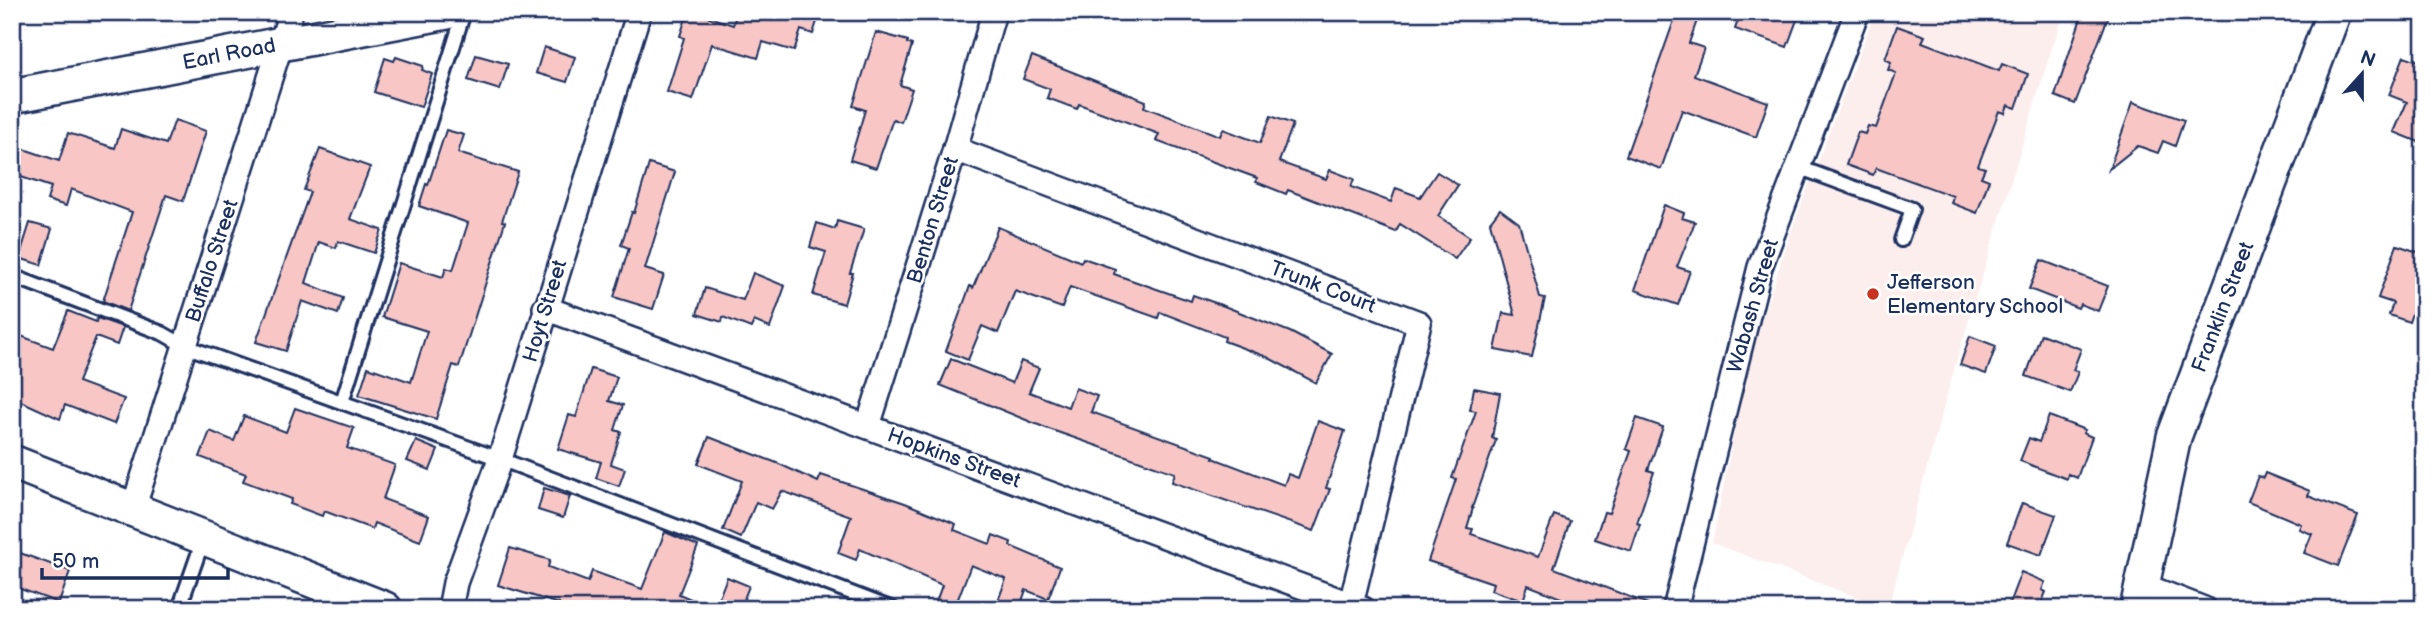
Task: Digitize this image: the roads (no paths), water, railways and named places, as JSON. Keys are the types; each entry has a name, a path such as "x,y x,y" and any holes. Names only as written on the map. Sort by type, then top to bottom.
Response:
{"street":[{"name":"Buffalo Street","path":"133,509 291,12"},
{"name":"Earl Road","path":"12,96 447,12"},
{"name":"Hoyt Street","path":"450,609 455,583 500,459 639,12"},
{"name":"Benton Street","path":"868,426 956,149 994,12"},
{"name":"Wabash Street","path":"1675,609 1760,267 1857,12"},
{"name":"Franklin Street","path":"2140,597 2174,437 2334,12"},
{"name":"Trunk Court","path":"956,149 1419,323 1357,607"},
{"name":"Hopkins Street","path":"545,308 1357,607"},
{"path":"12,462 385,609"},
{"path":"2140,597 2204,609"}],"lane":[{"path":"342,402 464,12"},
{"path":"1798,167 1912,209 1901,240"},
{"path":"12,276 162,333 185,346 500,459 893,609"},
{"path":"179,609 205,536"}],"place":[{"name":"Jefferson Elementary School","path":"1873,294"}]}
